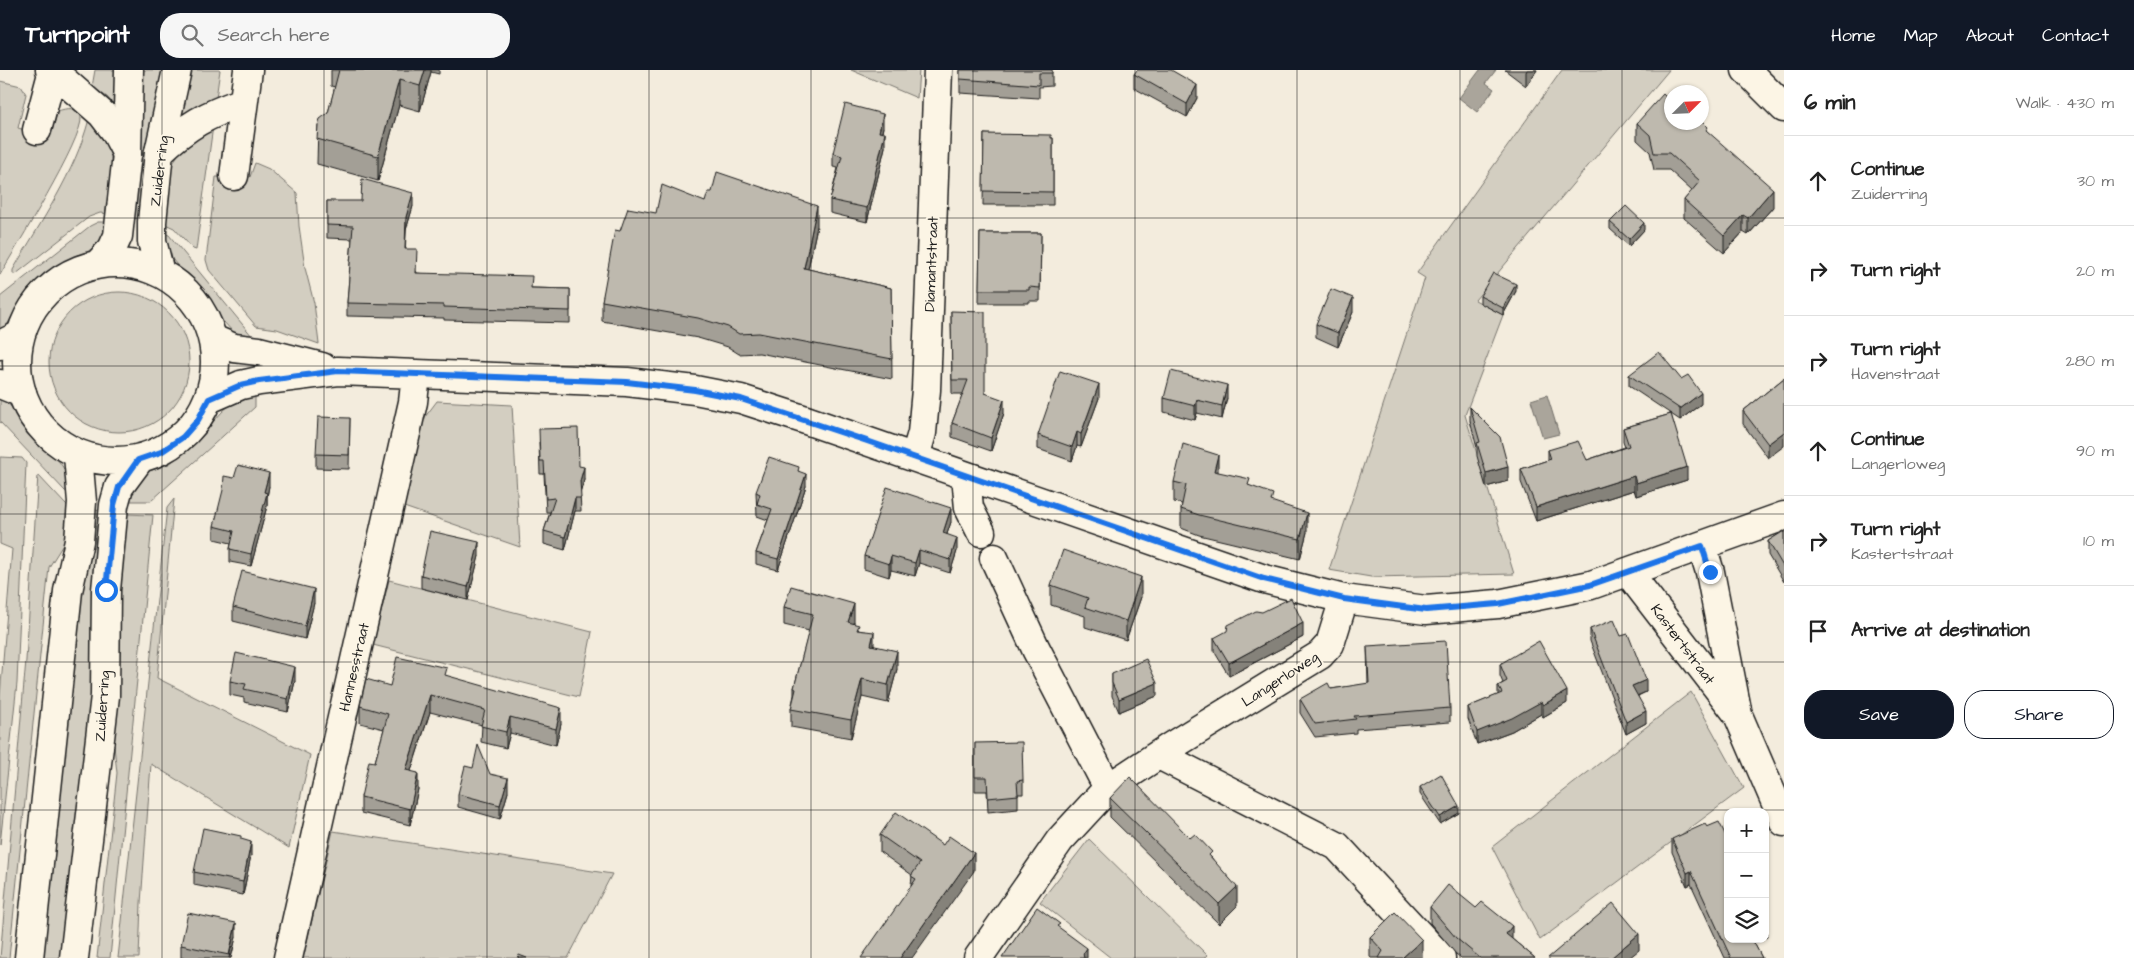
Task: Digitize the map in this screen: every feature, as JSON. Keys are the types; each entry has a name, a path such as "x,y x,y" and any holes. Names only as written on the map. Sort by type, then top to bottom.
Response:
{"street":[{"path":"37,130 52,70 102,114 115,131 127,154"},
{"path":"98,264 112,250 118,236 127,154 129,70"},
{"name":"Zuiderring","path":"160,273 152,241 159,152 177,70"},
{"path":"234,176 248,70"},
{"name":"Diamantstraat","path":"915,457 922,433 926,390 938,70"},
{"path":"1746,70 1784,108"},
{"path":"159,152 185,129 202,118 243,102"},
{"path":"114,262 133,264 160,273 175,282 192,298 205,317 213,339 215,375 209,399 198,420 183,437 161,452 138,460 116,462 78,455 51,438 11,389 17,372 16,357 10,340 50,287 71,273 98,264 114,262"},
{"path":"213,339 234,348 338,371"},
{"path":"209,399 241,385 259,381 338,371 627,382 695,390 741,399 915,457 1264,579 1344,599 1426,610 1498,604 1590,585 1784,516"},
{"name":"Hannesstraat","path":"288,958 413,402 416,375"},
{"path":"29,958 68,591 79,541 82,502 78,455"},
{"name":"Zuiderring","path":"74,958 105,696 106,590 114,505 119,487 138,460"},
{"path":"966,476 969,508 981,532"},
{"name":"Kastertstraat","path":"1702,546 1717,607 1738,716"},
{"path":"994,558 1074,725 1108,788"},
{"name":"Kastertstraat","path":"1628,572 1738,716 1783,816"},
{"name":"Langerloweg","path":"978,958 1060,840 1108,788 1320,655 1330,644 1344,599"},
{"path":"1159,755 1337,846 1441,958"}],"shaded area":[{"path":"95,70 116,70 117,108 107,97 92,87"},
{"path":"136,70 164,70 140,219 128,218"},
{"path":"188,70 220,70 216,98 177,119"},
{"path":"851,70 919,70 917,98"},
{"path":"1480,70 1496,70 1486,83 1494,89 1477,112 1459,98"},
{"path":"1562,70 1669,70 1475,300 1503,315 1465,415 1514,574 1371,577 1329,570 1425,278 1417,273"},
{"path":"0,81 21,86 26,94 18,128 50,137 58,111 75,109 80,113 81,117 79,129 72,147 33,220 0,275"},
{"path":"89,119 98,128 109,150 113,176 111,214 100,213 89,217 16,274 13,274 13,270 66,178 83,139"},
{"path":"213,126 196,250 174,228 163,223 165,195 171,168 180,152 191,141"},
{"path":"255,163 269,169 297,193 299,226 305,268 314,303 319,344 277,329 256,326 209,270 206,260 216,177 250,177"},
{"path":"98,222 108,222 104,234 98,243 90,250 40,280 26,296 6,326 0,330 0,297 90,226"},
{"path":"161,232 169,235 252,336 252,341 234,333 222,320 205,293 181,270 168,254"},
{"path":"119,292 133,293 146,297 169,312 184,335 188,348 188,376 184,389 169,412 146,427 133,431 119,432 105,431 92,427 69,412 54,389 50,376 49,362 50,348 54,335 69,312 92,297 105,293"},
{"path":"255,393 255,407 151,501 125,501 146,472 169,464 191,447 235,400"},
{"path":"1547,395 1559,434 1543,438 1531,400"},
{"path":"0,399 9,405 27,431 59,462 69,480 71,494 65,491 0,422"},
{"path":"437,401 512,405 520,547 404,507 422,421"},
{"path":"0,457 22,458 26,463 17,683 0,845 0,697 12,549 0,544"},
{"path":"38,475 66,505 72,507 69,535 49,567 9,958 0,958 26,660"},
{"path":"174,499 157,678 310,755 289,848 151,764 139,958 118,958 167,508"},
{"path":"94,510 105,511 98,652 69,958 38,958 73,629"},
{"path":"123,514 153,515 110,958 97,958 117,773 111,719"},
{"path":"389,580 592,632 579,697 373,645"},
{"path":"1691,692 1744,788 1540,940 1492,847"},
{"path":"333,831 612,874 568,958 303,958"},
{"path":"1089,839 1207,955 1204,958 1111,958 1040,902"}],"building":[{"path":"339,70 425,70 420,86 399,80 378,156 317,139 318,125 320,119 328,113"},
{"path":"960,70 1052,70 1052,73 1039,73 1039,85 960,79"},
{"path":"1137,70 1171,70 1197,85 1187,104 1134,74"},
{"path":"1663,94 1664,130 1706,130 1773,189 1748,218 1743,215 1724,236 1684,200 1700,181 1669,153 1654,153 1650,135 1637,123"},
{"path":"845,104 883,114 879,132 885,133 867,208 830,200 842,156 833,153"},
{"path":"984,134 1051,135 1051,138 1053,138 1053,192 983,191"},
{"path":"717,172 817,206 804,268 891,288 892,359 759,333 739,334 728,327 698,318 602,301 615,230 620,231 628,208 656,213 662,185 705,202 708,192 712,192"},
{"path":"362,179 413,193 406,217 405,249 417,249 416,273 532,276 531,288 570,289 570,311 347,303 353,226 327,225 327,201 361,201"},
{"path":"1626,206 1644,223 1629,239 1610,222"},
{"path":"980,233 1041,233 1040,288 1029,287 1029,290 979,290"},
{"path":"1493,273 1516,284 1503,308 1480,296"},
{"path":"1331,289 1353,298 1338,333 1316,324"},
{"path":"951,311 985,312 985,393 1004,400 991,438 952,423 968,380 952,380"},
{"path":"1659,352 1681,379 1688,375 1701,393 1680,409 1629,375"},
{"path":"1060,371 1099,384 1081,434 1077,432 1072,447 1038,435"},
{"path":"1171,371 1227,385 1222,406 1197,400 1195,406 1164,398"},
{"path":"1784,378 1784,432 1768,444 1743,411"},
{"path":"1470,407 1500,437 1508,467 1486,473 1477,443 1480,442"},
{"path":"1671,414 1687,467 1636,483 1634,476 1536,507 1521,469 1551,459 1548,450 1578,441 1587,460 1629,446 1623,428"},
{"path":"318,417 350,418 349,455 316,454"},
{"path":"578,428 579,466 584,467 580,481 581,498 575,498 565,537 544,531 555,498 546,499 544,461 540,461 539,429"},
{"path":"1183,444 1218,455 1214,471 1250,479 1248,485 1273,494 1271,501 1307,513 1300,539 1181,509 1186,485 1174,482"},
{"path":"769,457 799,467 798,471 806,474 778,559 756,553 772,509 757,504 760,494 756,492"},
{"path":"238,465 269,473 264,492 267,493 251,554 230,549 234,531 214,526 223,490 224,476 234,478"},
{"path":"887,487 951,508 943,533 957,538 950,560 919,550 915,563 891,556 889,564 864,556"},
{"path":"430,531 479,542 468,587 421,575"},
{"path":"1784,531 1784,568 1768,541"},
{"path":"1063,550 1141,577 1126,621 1085,607 1088,598 1051,585"},
{"path":"242,571 314,589 305,626 233,607"},
{"path":"791,586 854,604 848,622 859,625 857,630 874,632 871,645 897,651 888,685 862,679 851,720 791,709 796,689 794,688 813,614 784,607"},
{"path":"1291,598 1303,623 1229,663 1214,638 1227,631 1228,625 1256,611 1262,612"},
{"path":"1614,620 1621,636 1628,634 1646,680 1632,686 1646,711 1626,722 1590,629"},
{"path":"1446,641 1450,708 1354,716 1356,719 1315,724 1300,699 1328,683 1331,689 1369,683 1367,646"},
{"path":"1539,641 1567,691 1543,705 1541,702 1512,718 1477,732 1468,707 1502,693 1498,686 1507,681 1500,664"},
{"path":"236,653 295,667 288,699 244,689 246,684 230,681"},
{"path":"397,657 447,668 445,675 561,708 556,729 510,717 506,732 481,726 485,710 430,695 406,770 418,773 410,809 361,797 369,761 375,762 388,714 360,706 366,679 390,686"},
{"path":"1146,659 1157,683 1119,699 1112,683 1112,674"},
{"path":"1022,742 1023,780 1017,781 1018,795 988,798 987,777 975,777 975,743"},
{"path":"478,745 490,774 508,778 500,805 458,794 465,766 473,768"},
{"path":"1441,774 1459,806 1440,817 1420,787"},
{"path":"1130,777 1190,838 1195,834 1212,852 1209,855 1237,887 1219,904 1110,798"},
{"path":"896,812 943,845 949,836 974,853 900,958 861,958 916,879 911,876 920,863 880,835"},
{"path":"1719,822 1724,832 1724,943 1691,871 1687,873 1672,839 1705,824 1707,827"},
{"path":"203,828 241,836 241,839 251,842 243,882 194,872"},
{"path":"1448,885 1476,908 1482,902 1512,926 1506,934 1535,958 1480,958 1456,938 1430,907"},
{"path":"1613,903 1639,934 1611,958 1548,958"},
{"path":"1037,907 1060,924 1057,926 1087,948 1083,954 1084,958 1002,958"},
{"path":"1395,912 1422,940 1403,957 1405,958 1379,958 1383,951 1370,937"},
{"path":"188,913 236,923 229,955 181,945"},
{"path":"1724,943 1754,943 1762,958 1731,958"}],"route":[{"path":"106,590 114,505 119,487 138,460 161,452 183,437 198,420 209,399 241,385 259,381 338,371 627,382 695,390 741,399 915,457 1264,579 1344,599 1426,610 1498,604 1590,585 1702,546 1710,572"}]}
